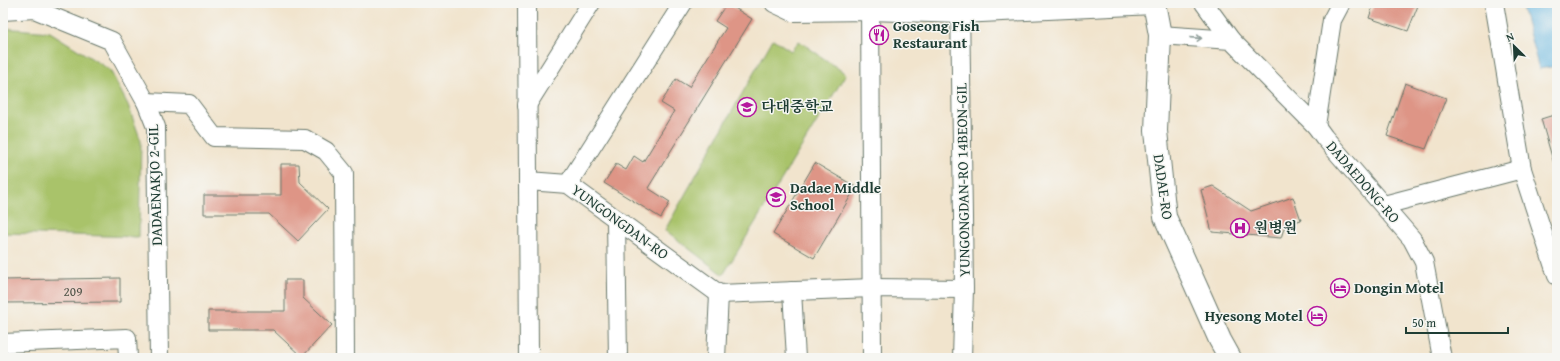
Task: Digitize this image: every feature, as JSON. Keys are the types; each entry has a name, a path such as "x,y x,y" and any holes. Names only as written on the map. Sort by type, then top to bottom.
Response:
{"main road":[{"name":"DADAE-RO","path":"1154,4 1160,35 1156,131 1165,218 1220,340 1230,358"}],"street":[{"path":"527,3 529,358"},
{"path":"527,105 591,3"},
{"path":"568,184 683,3"},
{"path":"774,3 793,12 870,7 961,8 1154,4"},
{"path":"1204,3 1232,40 1316,126"},
{"name":"DADAEDONG-RO","path":"1341,3 1332,20 1316,126 1412,240 1424,262 1442,358"},
{"path":"1494,3 1522,169 1557,276"},
{"path":"870,7 872,358"},
{"name":"YUNGONGDAN-RO 14BEON-GIL","path":"961,8 964,289 962,358"},
{"name":"DADAENAKJO 2-GIL","path":"3,11 34,9 112,40 146,102 156,127 159,358"},
{"path":"1160,35 1232,40"},
{"path":"146,102 189,104 214,136 305,139 326,151 344,173 345,358"},
{"path":"1384,205 1522,169"},
{"name":"YUNGONGDAN-RO","path":"528,181 568,184 719,294"},
{"path":"616,219 618,358"},
{"path":"716,358 719,294 872,288 964,289"},
{"path":"792,291 796,358"},
{"path":"3,343 127,338 128,358"}],"green space":[{"path":"3,28 50,32 110,70 128,105 141,141 139,237 3,233"},
{"path":"773,39 791,51 799,41 846,74 723,275 665,230"}],"water":[{"path":"1521,3 1557,3 1557,66 1539,69"}],"building":[{"path":"727,3 752,19 648,188 670,202 661,218 604,183 616,164 626,170 634,156 643,162 674,111 661,103 676,79 689,87 726,28 715,21"},
{"path":"1374,3 1419,3 1408,31 1369,18"},
{"path":"1405,83 1446,98 1426,149 1387,136"},
{"path":"1557,114 1557,163 1554,164 1541,119"},
{"path":"815,163 856,187 814,258 773,234"},
{"path":"281,164 299,164 300,182 328,209 298,241 269,214 204,214 204,195 281,195"},
{"path":"1213,186 1251,211 1293,197 1301,220 1285,225 1281,238 1212,232 1201,190"},
{"path":"120,278 120,302 3,303 3,280"},
{"path":"285,280 303,280 303,298 332,325 302,357 273,330 208,330 208,311 285,311"}],"place":[{"name":"Goseong Fish Restaurant","path":"879,35"},
{"name":"다대중학교","path":"747,107"},
{"name":"Dadae Middle School","path":"776,197"},
{"name":"원병원","path":"1240,228"},
{"name":"Dongin Motel","path":"1340,288"},
{"name":"Hyesong Motel","path":"1317,316"}]}
